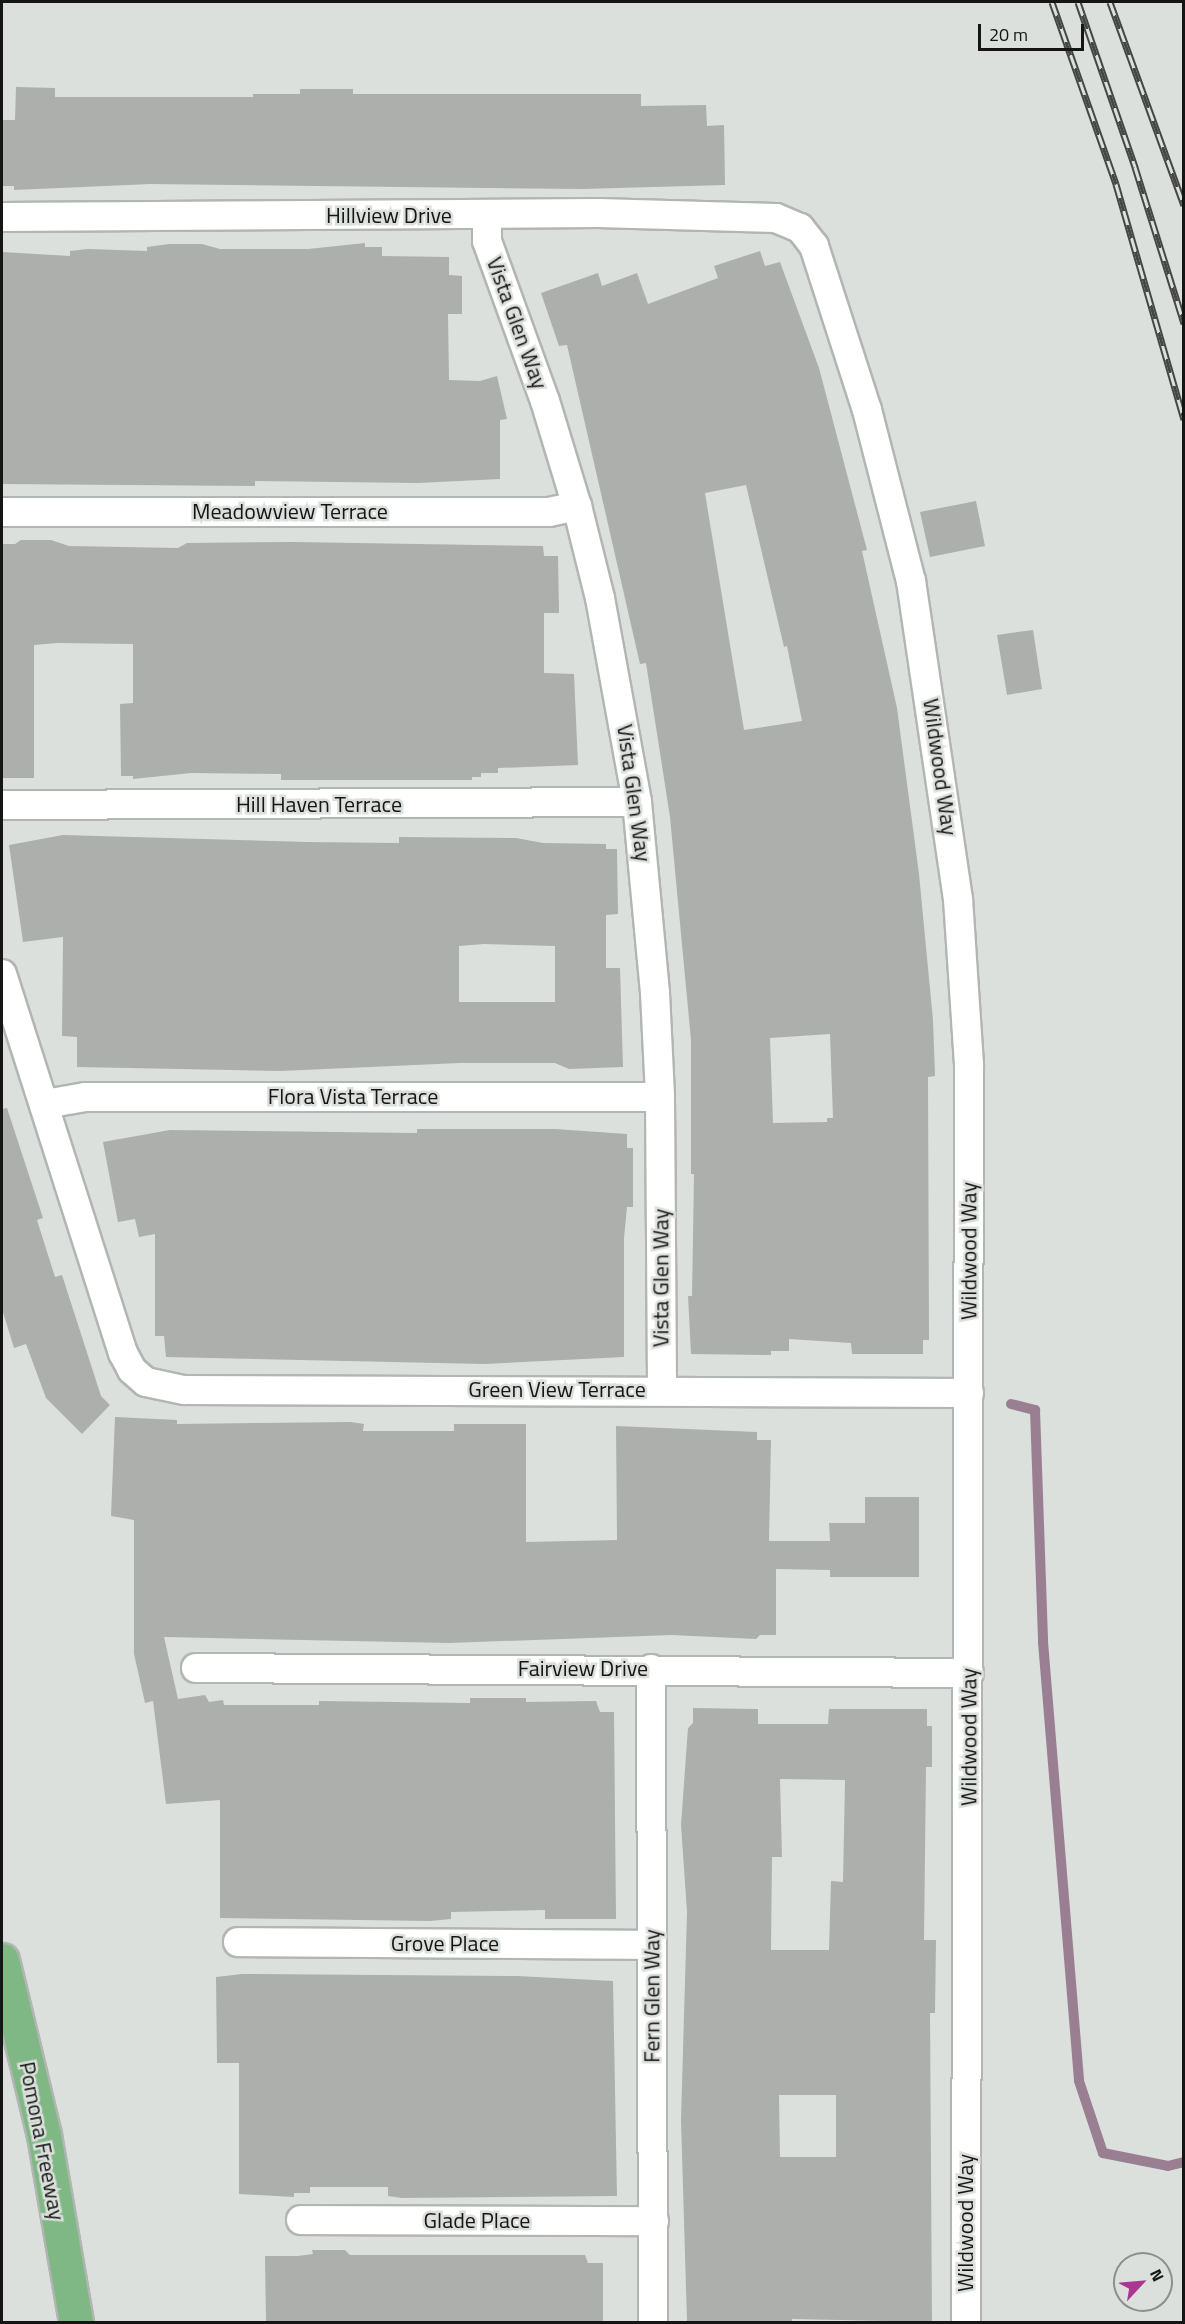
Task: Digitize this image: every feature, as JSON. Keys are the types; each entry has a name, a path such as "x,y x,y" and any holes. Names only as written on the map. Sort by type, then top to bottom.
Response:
{"highway":[{"name":"Pomona Freeway","path":"2,1960 44,2134 76,2322"}],"street":[{"name":"Hillview Drive","path":"2,217 487,216 598,213 776,218"},
{"name":"Vista Glen Way","path":"487,216 487,241 545,401 578,506 608,640 637,802 654,982 660,1097 662,1390"},
{"name":"Wildwood Way","path":"776,218 800,228 814,246 867,410 913,593 958,899 969,1065 966,2322"},
{"name":"Meadowview Terrace","path":"2,512 549,512 578,506"},
{"name":"Hill Haven Terrace","path":"2,806 637,802"},
{"path":"2,974 45,1104"},
{"name":"Flora Vista Terrace","path":"45,1104 85,1097 660,1097"},
{"name":"Green View Terrace","path":"45,1104 123,1353 132,1370 146,1382 184,1390 662,1390 969,1393"},
{"name":"Fairview Drive","path":"196,1668 651,1669 969,1673"},
{"name":"Fern Glen Way","path":"651,1669 653,2322"},
{"name":"Grove Place","path":"238,1942 652,1945"},
{"name":"Glade Place","path":"301,2220 654,2221"}],"building":[{"path":"16,87 55,88 55,97 253,97 253,94 300,94 300,89 353,89 353,94 641,94 641,106 706,105 707,126 724,125 725,185 582,189 151,184 14,190 14,186 2,186 2,120 15,120"},
{"path":"365,243 365,247 382,247 382,256 449,257 449,275 462,276 462,314 448,314 449,380 480,381 497,376 507,419 500,420 500,479 418,483 255,481 255,486 2,484 2,252 70,256 70,251 88,249 147,251 147,247 169,244 202,244 220,249 308,249"},
{"path":"760,251 765,266 780,262 819,368 867,550 862,551 897,708 919,874 933,1020 935,1076 928,1077 929,1340 923,1340 923,1354 852,1354 851,1343 789,1339 789,1351 771,1351 771,1355 691,1354 688,1296 692,1296 694,1174 691,1174 691,1040 670,817 646,663 640,664 567,345 559,346 541,293 598,273 602,286 637,273 648,304 718,278 714,266","holes":["746,485 784,647 787,646 802,721 744,730 705,493","830,1034 833,1118 827,1118 827,1122 773,1123 770,1038"]},
{"path":"976,501 985,546 930,557 920,512"},
{"path":"21,540 51,540 69,546 178,548 187,543 294,542 543,546 544,556 558,556 559,613 544,613 544,673 574,674 578,765 498,768 498,773 481,773 481,777 472,777 472,780 281,780 281,774 191,773 133,779 133,776 121,776 120,704 133,703 133,644 57,643 34,645 34,778 2,778 2,544 15,544"},
{"path":"1033,630 1042,689 1007,695 997,635"},
{"path":"63,835 399,843 399,837 516,838 543,843 606,844 606,849 617,849 618,914 606,915 606,968 620,968 623,1067 569,1069 555,1063 460,1063 280,1071 77,1067 77,1037 62,1036 63,937 23,942 9,845","holes":["484,944 555,946 555,1002 459,1002 459,946"]},
{"path":"7,1108 43,1218 37,1220 55,1277 62,1275 101,1396 110,1405 82,1434 46,1398 26,1344 14,1348 2,1309 2,1109"},
{"path":"417,1129 555,1129 627,1134 627,1148 633,1148 633,1207 627,1207 624,1238 624,1357 485,1364 166,1357 164,1336 155,1336 155,1234 139,1237 135,1219 118,1222 103,1142 170,1130 417,1133"},
{"path":"115,1417 177,1420 177,1424 351,1422 364,1424 363,1431 454,1431 454,1424 526,1424 526,1542 617,1540 616,1426 757,1432 757,1440 771,1440 769,1541 830,1541 829,1523 865,1523 865,1497 919,1497 919,1577 830,1577 830,1570 776,1569 776,1635 760,1635 756,1639 672,1635 449,1643 164,1637 178,1699 205,1695 209,1702 223,1700 224,1705 319,1705 319,1701 470,1703 470,1698 526,1698 526,1702 596,1701 600,1712 614,1712 616,1919 545,1919 545,1910 451,1912 451,1919 430,1921 220,1918 220,1800 166,1804 153,1701 145,1703 134,1654 134,1520 111,1516"},
{"path":"693,1708 758,1709 758,1724 828,1724 829,1709 927,1709 927,1726 932,1726 932,1767 926,1767 924,1940 936,1940 935,2013 930,2013 932,2322 792,2319 792,2322 687,2322 681,2120 687,1912 681,1825 688,1728 693,1723","holes":["780,1779 845,1780 843,1882 831,1881 829,1950 771,1950 772,1857 782,1857","779,2095 836,2095 836,2157 780,2157"]},
{"path":"242,1974 517,1976 613,1981 617,2196 402,2198 388,2196 388,2187 310,2187 310,2193 294,2193 294,2197 239,2194 239,2063 217,2063 216,1977"},
{"path":"312,2250 345,2250 350,2255 585,2255 588,2263 603,2263 603,2322 266,2322 265,2256 298,2256 313,2254"}],"waterway":[{"path":"1011,1404 1035,1410 1043,1642 1079,2081 1103,2153 1168,2166 1184,2162"}],"railway":[{"path":"1052,2 1116,184 1184,419"},
{"path":"1078,2 1135,167 1184,323"},
{"path":"1110,2 1184,205"}]}
